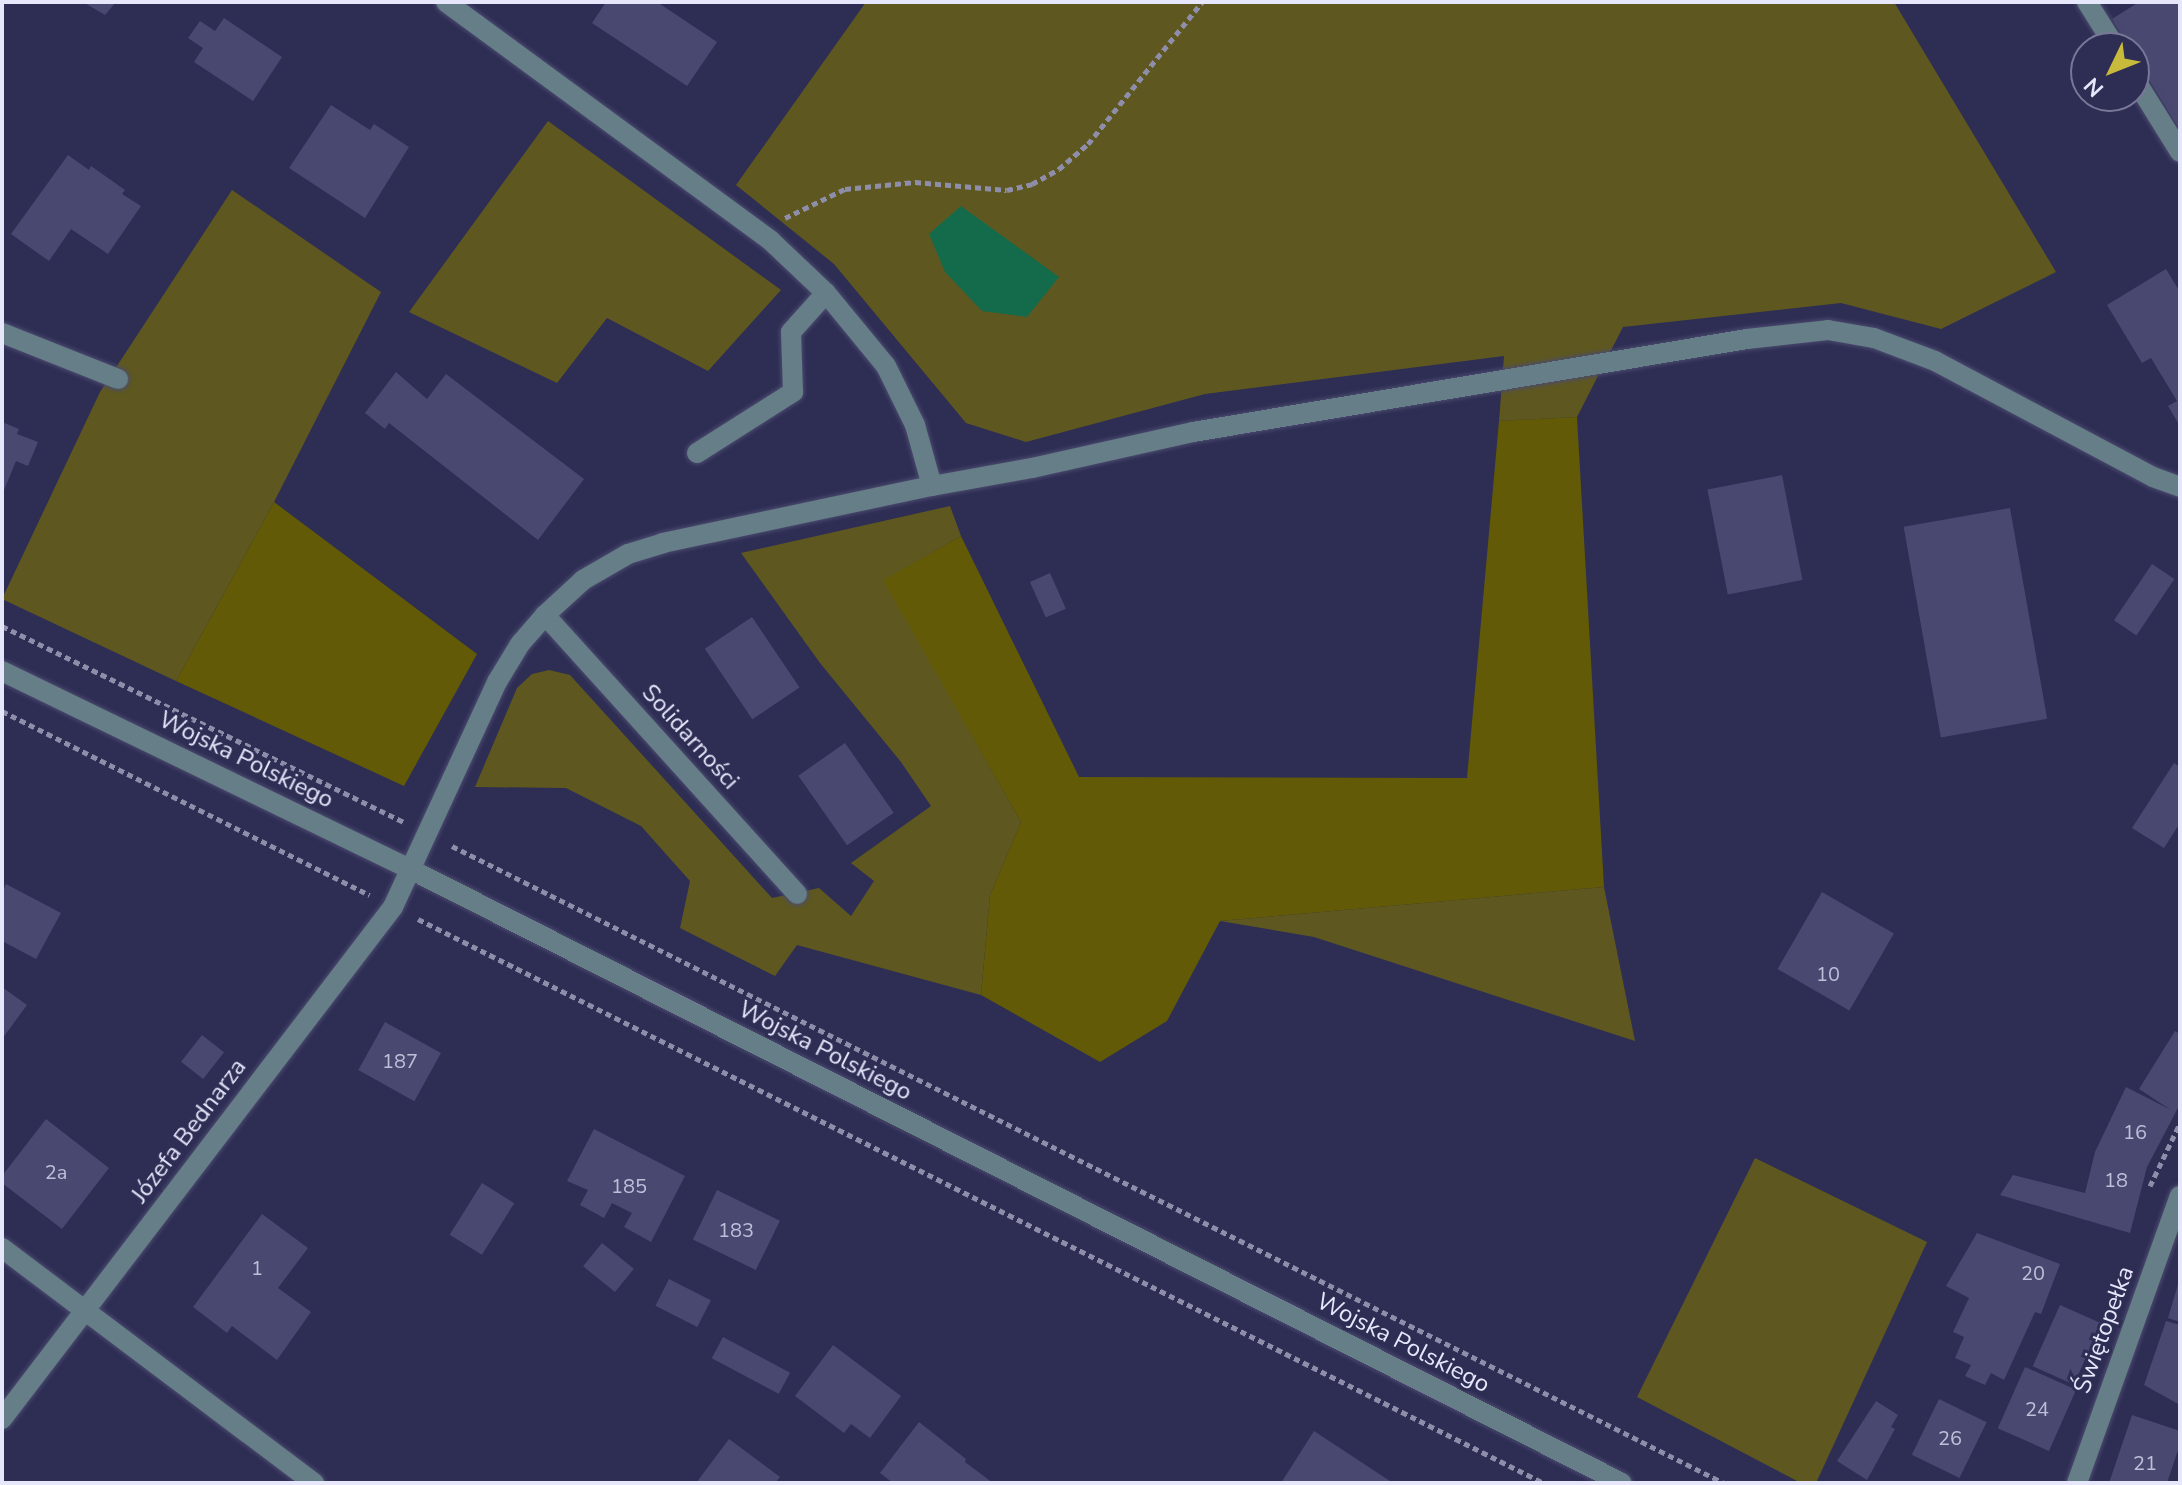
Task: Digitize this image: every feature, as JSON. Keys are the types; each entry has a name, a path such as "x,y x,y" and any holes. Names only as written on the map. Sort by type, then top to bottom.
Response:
{"street":[{"path":"446,2 764,235 826,293 886,366 915,425 932,486"},
{"path":"2087,2 2106,32"},
{"path":"2150,104 2180,152"},
{"path":"697,453 793,392 791,332 826,293"},
{"name":"Józefa Bednarza","path":"2,1419 393,907 429,835 497,682 520,644 545,615 583,580 628,554 663,543 1193,432 1732,342 1828,330 1874,338 1935,361 2153,477 2180,487"},
{"path":"2,333 118,379"},
{"name":"Solidarności","path":"545,615 797,894"},
{"name":"Wojska Polskiego","path":"2,671 412,870 1622,1483"},
{"name":"Świętopełka","path":"2077,1483 2180,1196"},
{"path":"2,1248 314,1483"}],"path":[{"path":"764,235 793,211 845,189 915,182 1007,190 1032,184 1059,169 1088,144 1202,2"},
{"path":"2,626 429,835 1724,1483"},
{"path":"2,711 1544,1483"}],"shaded area":[{"path":"866,2 1894,2 2056,272 1941,329 1841,303 1623,327 1577,417 1499,421 1504,356 1205,394 1026,442 966,423 834,264 736,185"},
{"path":"548,121 781,290 708,371 607,318 557,383 409,312"},
{"path":"232,190 381,292 274,502 176,681 2,599 100,392"},
{"path":"961,206 1059,277 1027,317 982,311 945,272 929,234"},
{"path":"1577,417 1604,887 1220,921 1167,1021 1100,1062 981,995 990,895 1021,822 883,580 961,536 1079,777 1467,778 1499,421"},
{"path":"274,502 477,654 404,786 176,681"},
{"path":"950,506 961,536 884,580 1021,822 990,895 981,995 797,945 775,976 680,928 690,881 641,826 566,788 475,787 517,688 532,674 549,670 570,675 772,898 819,888 851,916 874,881 851,863 931,806 901,762 820,663 741,553"},
{"path":"1604,887 1635,1041 1314,937 1220,921"},
{"path":"1755,1158 1927,1242 1816,1483 1801,1483 1637,1397"}],"building":[{"path":"83,2 116,2 105,15"},
{"path":"606,2 657,2 717,42 687,86 592,23"},
{"path":"2139,2 2180,2 2180,130 2150,81 2150,32 2120,32 2112,19"},
{"path":"224,18 282,57 253,101 194,62 203,48 188,38 200,21 215,31"},
{"path":"331,105 370,130 374,124 409,147 365,218 289,168"},
{"path":"68,155 89,170 91,166 125,190 122,194 141,206 108,254 71,229 49,261 11,234"},
{"path":"2166,269 2180,292 2180,426 2168,406 2177,401 2151,358 2142,363 2107,305"},
{"path":"396,372 427,399 446,374 584,479 538,540 389,423 385,429 365,413"},
{"path":"2,422 19,429 17,434 38,442 28,466 16,461 2,495"},
{"path":"1782,475 1802,580 1728,595 1707,490"},
{"path":"2010,508 2047,719 1941,738 1904,527"},
{"path":"2152,564 2174,579 2136,635 2114,620"},
{"path":"1050,573 1066,609 1046,618 1030,582"},
{"path":"752,617 800,687 752,719 705,649"},
{"path":"845,743 894,813 847,845 798,776"},
{"path":"2174,763 2180,767 2180,823 2164,848 2132,828"},
{"path":"6,884 61,913 36,959 2,941 2,892"},
{"path":"1822,892 1894,934 1849,1011 1778,969"},
{"path":"2,987 27,1005 2,1039"},
{"path":"385,1022 441,1053 414,1101 358,1070"},
{"path":"2175,1031 2180,1034 2180,1104 2147,1167 2130,1233 2000,1195 2013,1175 2085,1193 2095,1152 2126,1087 2171,1110 2139,1089"},
{"path":"202,1035 224,1052 203,1079 181,1062"},
{"path":"46,1119 109,1168 62,1229 2,1183 2,1176"},
{"path":"594,1129 685,1176 651,1242 624,1227 632,1213 612,1203 604,1218 580,1205 588,1190 567,1181"},
{"path":"482,1183 514,1203 482,1255 450,1235"},
{"path":"717,1190 780,1221 756,1270 693,1239"},
{"path":"262,1214 308,1248 278,1288 311,1312 277,1360 232,1326 227,1333 193,1307"},
{"path":"1977,1233 2060,1264 2041,1314 2035,1312 2004,1380 1991,1373 1985,1385 1965,1376 1971,1365 1955,1358 1964,1337 1953,1332 1969,1298 1946,1286"},
{"path":"602,1243 634,1269 615,1292 583,1266"},
{"path":"669,1279 711,1300 697,1327 655,1306"},
{"path":"2180,1281 2180,1322 2168,1318"},
{"path":"2060,1305 2101,1323 2074,1385 2033,1366"},
{"path":"2166,1321 2180,1325 2180,1405 2144,1385"},
{"path":"723,1337 790,1373 779,1394 712,1358"},
{"path":"833,1345 901,1396 870,1438 851,1424 844,1433 795,1396"},
{"path":"2025,1367 2076,1390 2049,1451 1998,1428"},
{"path":"1939,1399 1987,1422 1959,1478 1912,1455"},
{"path":"1876,1401 1898,1415 1891,1427 1895,1429 1867,1480 1837,1461"},
{"path":"2132,1415 2180,1431 2180,1444 2167,1483 2109,1483"},
{"path":"919,1422 993,1483 893,1483 880,1473"},
{"path":"1314,1431 1393,1483 1281,1483"},
{"path":"729,1439 780,1477 775,1483 696,1483"}]}
